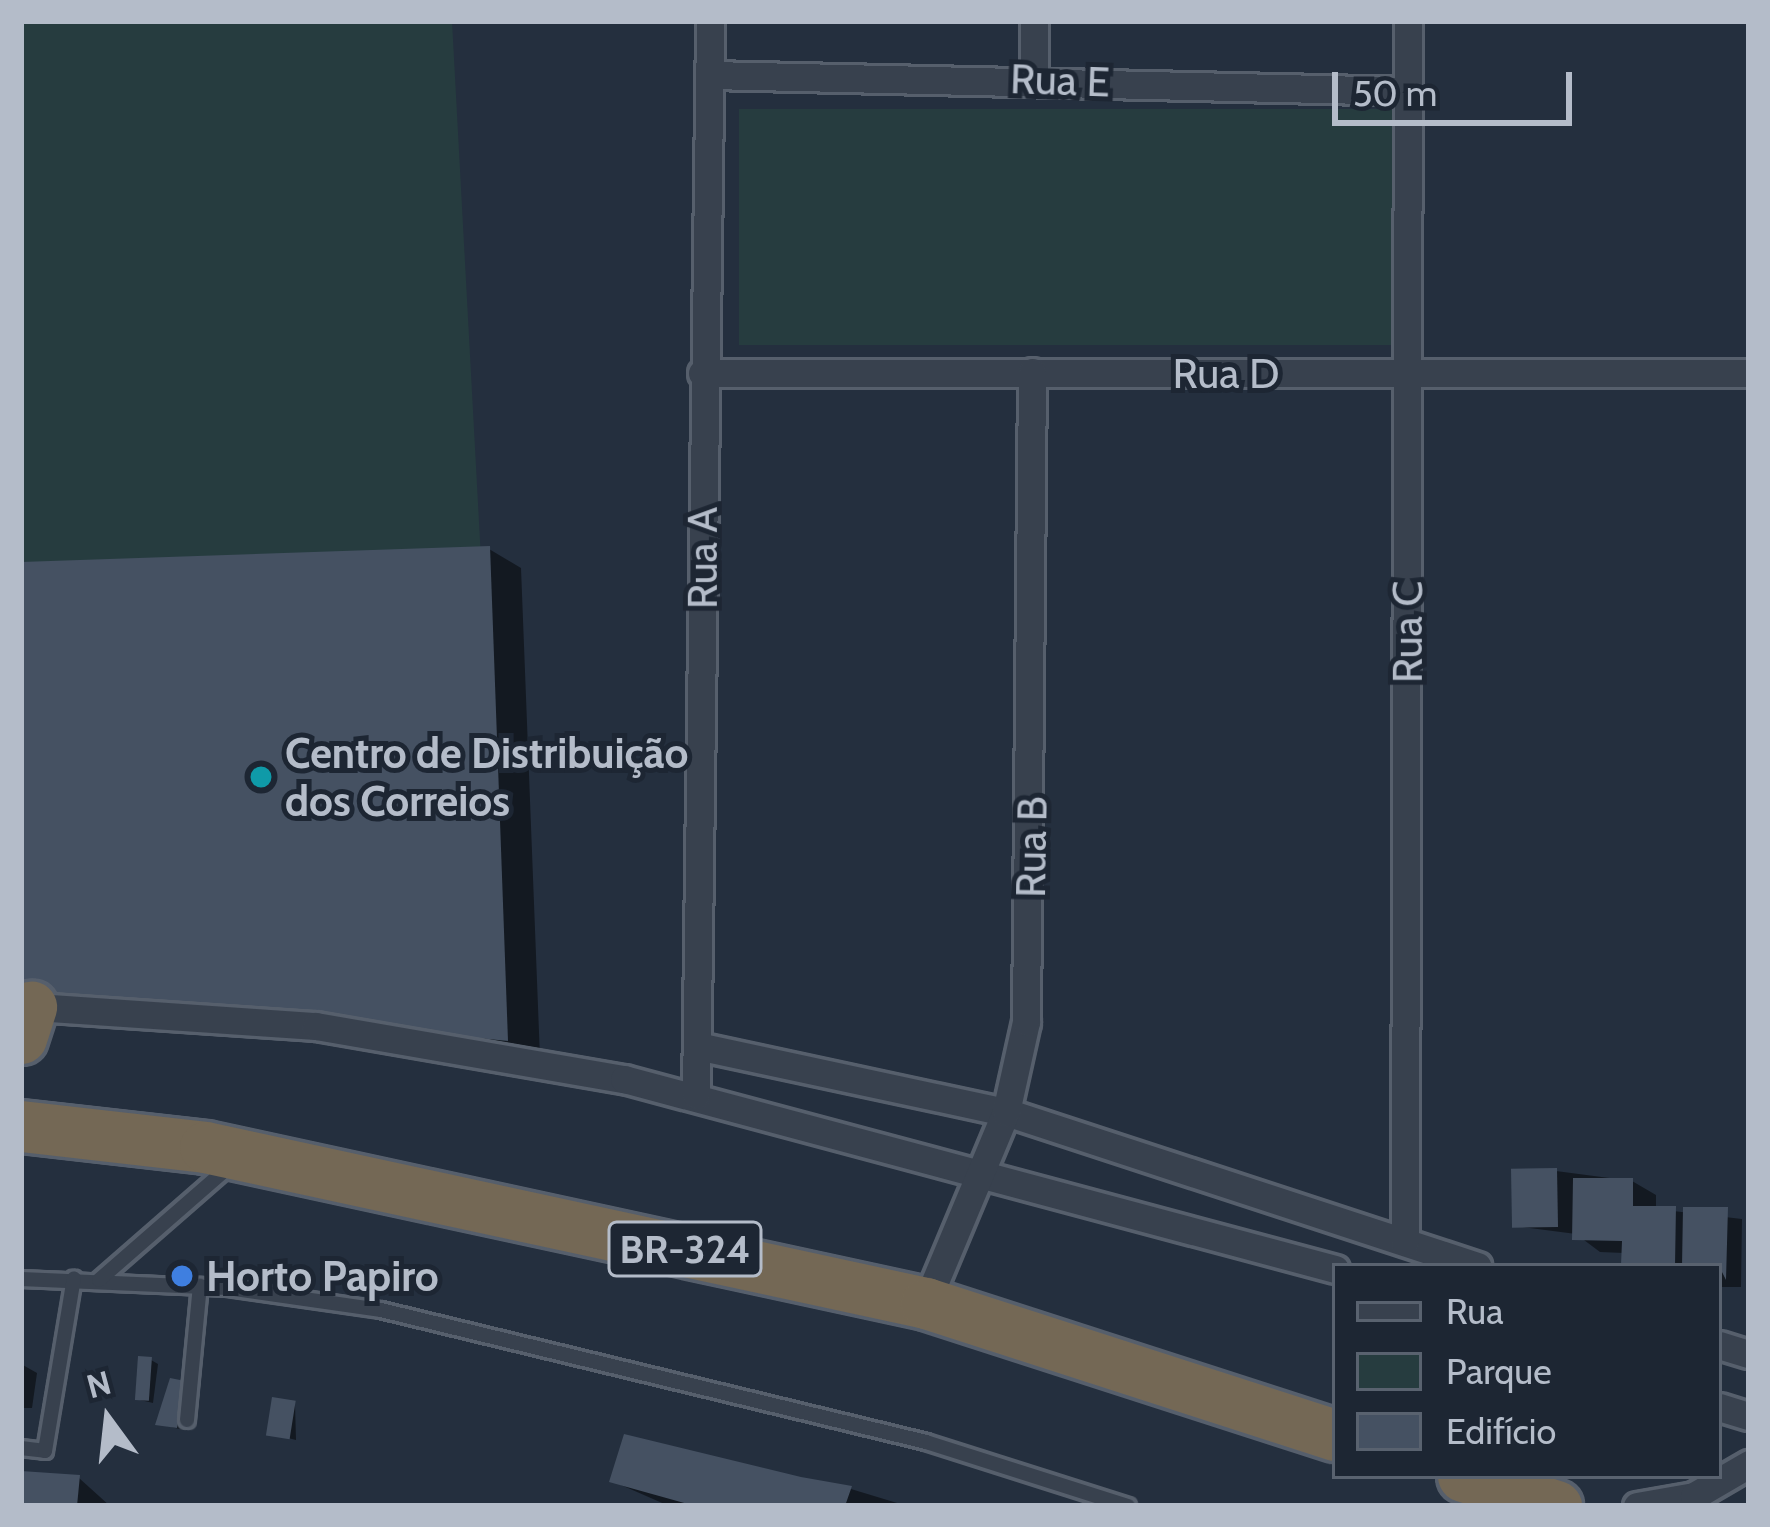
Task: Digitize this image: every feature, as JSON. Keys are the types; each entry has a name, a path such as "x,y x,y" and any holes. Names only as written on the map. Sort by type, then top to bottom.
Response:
{"highway":[{"name":"BR-324","path":"30,1122 243,1155 926,1303 1332,1434"},
{"path":"1472,1479 1556,1506"}],"street":[{"name":"Rua A","path":"696,1095 702,1047 702,374 710,21"},
{"path":"1034,21 1034,79"},
{"name":"Rua C","path":"1406,1242 1408,21"},
{"name":"Rua E","path":"710,75 1409,91"},
{"name":"Rua B","path":"926,1303 975,1167 1006,1112 1026,1022 1033,876 1032,372"},
{"name":"Rua D","path":"702,374 1749,373"},
{"path":"24,1017 316,1026 696,1095 975,1167 1332,1269"},
{"path":"702,1047 1006,1112 1469,1263"},
{"path":"1637,1506 1694,1496 1749,1464"}],"lane":[{"path":"99,1280 243,1155"},
{"path":"21,1448 45,1450 74,1278"},
{"path":"21,1280 74,1278 200,1286 381,1310 926,1442 1128,1506"},
{"path":"187,1420 200,1286"}],"green space":[{"path":"21,21 452,21 507,1041 21,980"},
{"path":"739,109 1398,109 1398,345 739,345"}],"building":[{"name":"Centro de Distribuição dos Correios","path":"490,546 508,1041 21,992 21,562"},
{"path":"1557,1168 1558,1227 1512,1228 1511,1169"},
{"path":"1573,1178 1633,1178 1633,1206 1676,1206 1675,1263 1621,1263 1622,1241 1572,1240"},
{"path":"1683,1207 1728,1207 1726,1280 1722,1263 1682,1263"},
{"path":"138,1356 152,1357 149,1401 135,1400"},
{"path":"170,1378 185,1381 177,1428 155,1425"},
{"path":"272,1397 296,1401 290,1439 266,1436"},
{"path":"624,1434 852,1486 845,1506 695,1506 609,1482"},
{"path":"21,1471 80,1475 77,1506 21,1506"}],"place":[{"name":"Centro de Distribuição dos Correios","path":"261,777"},
{"name":"Horto Papiro","path":"182,1276"}]}
